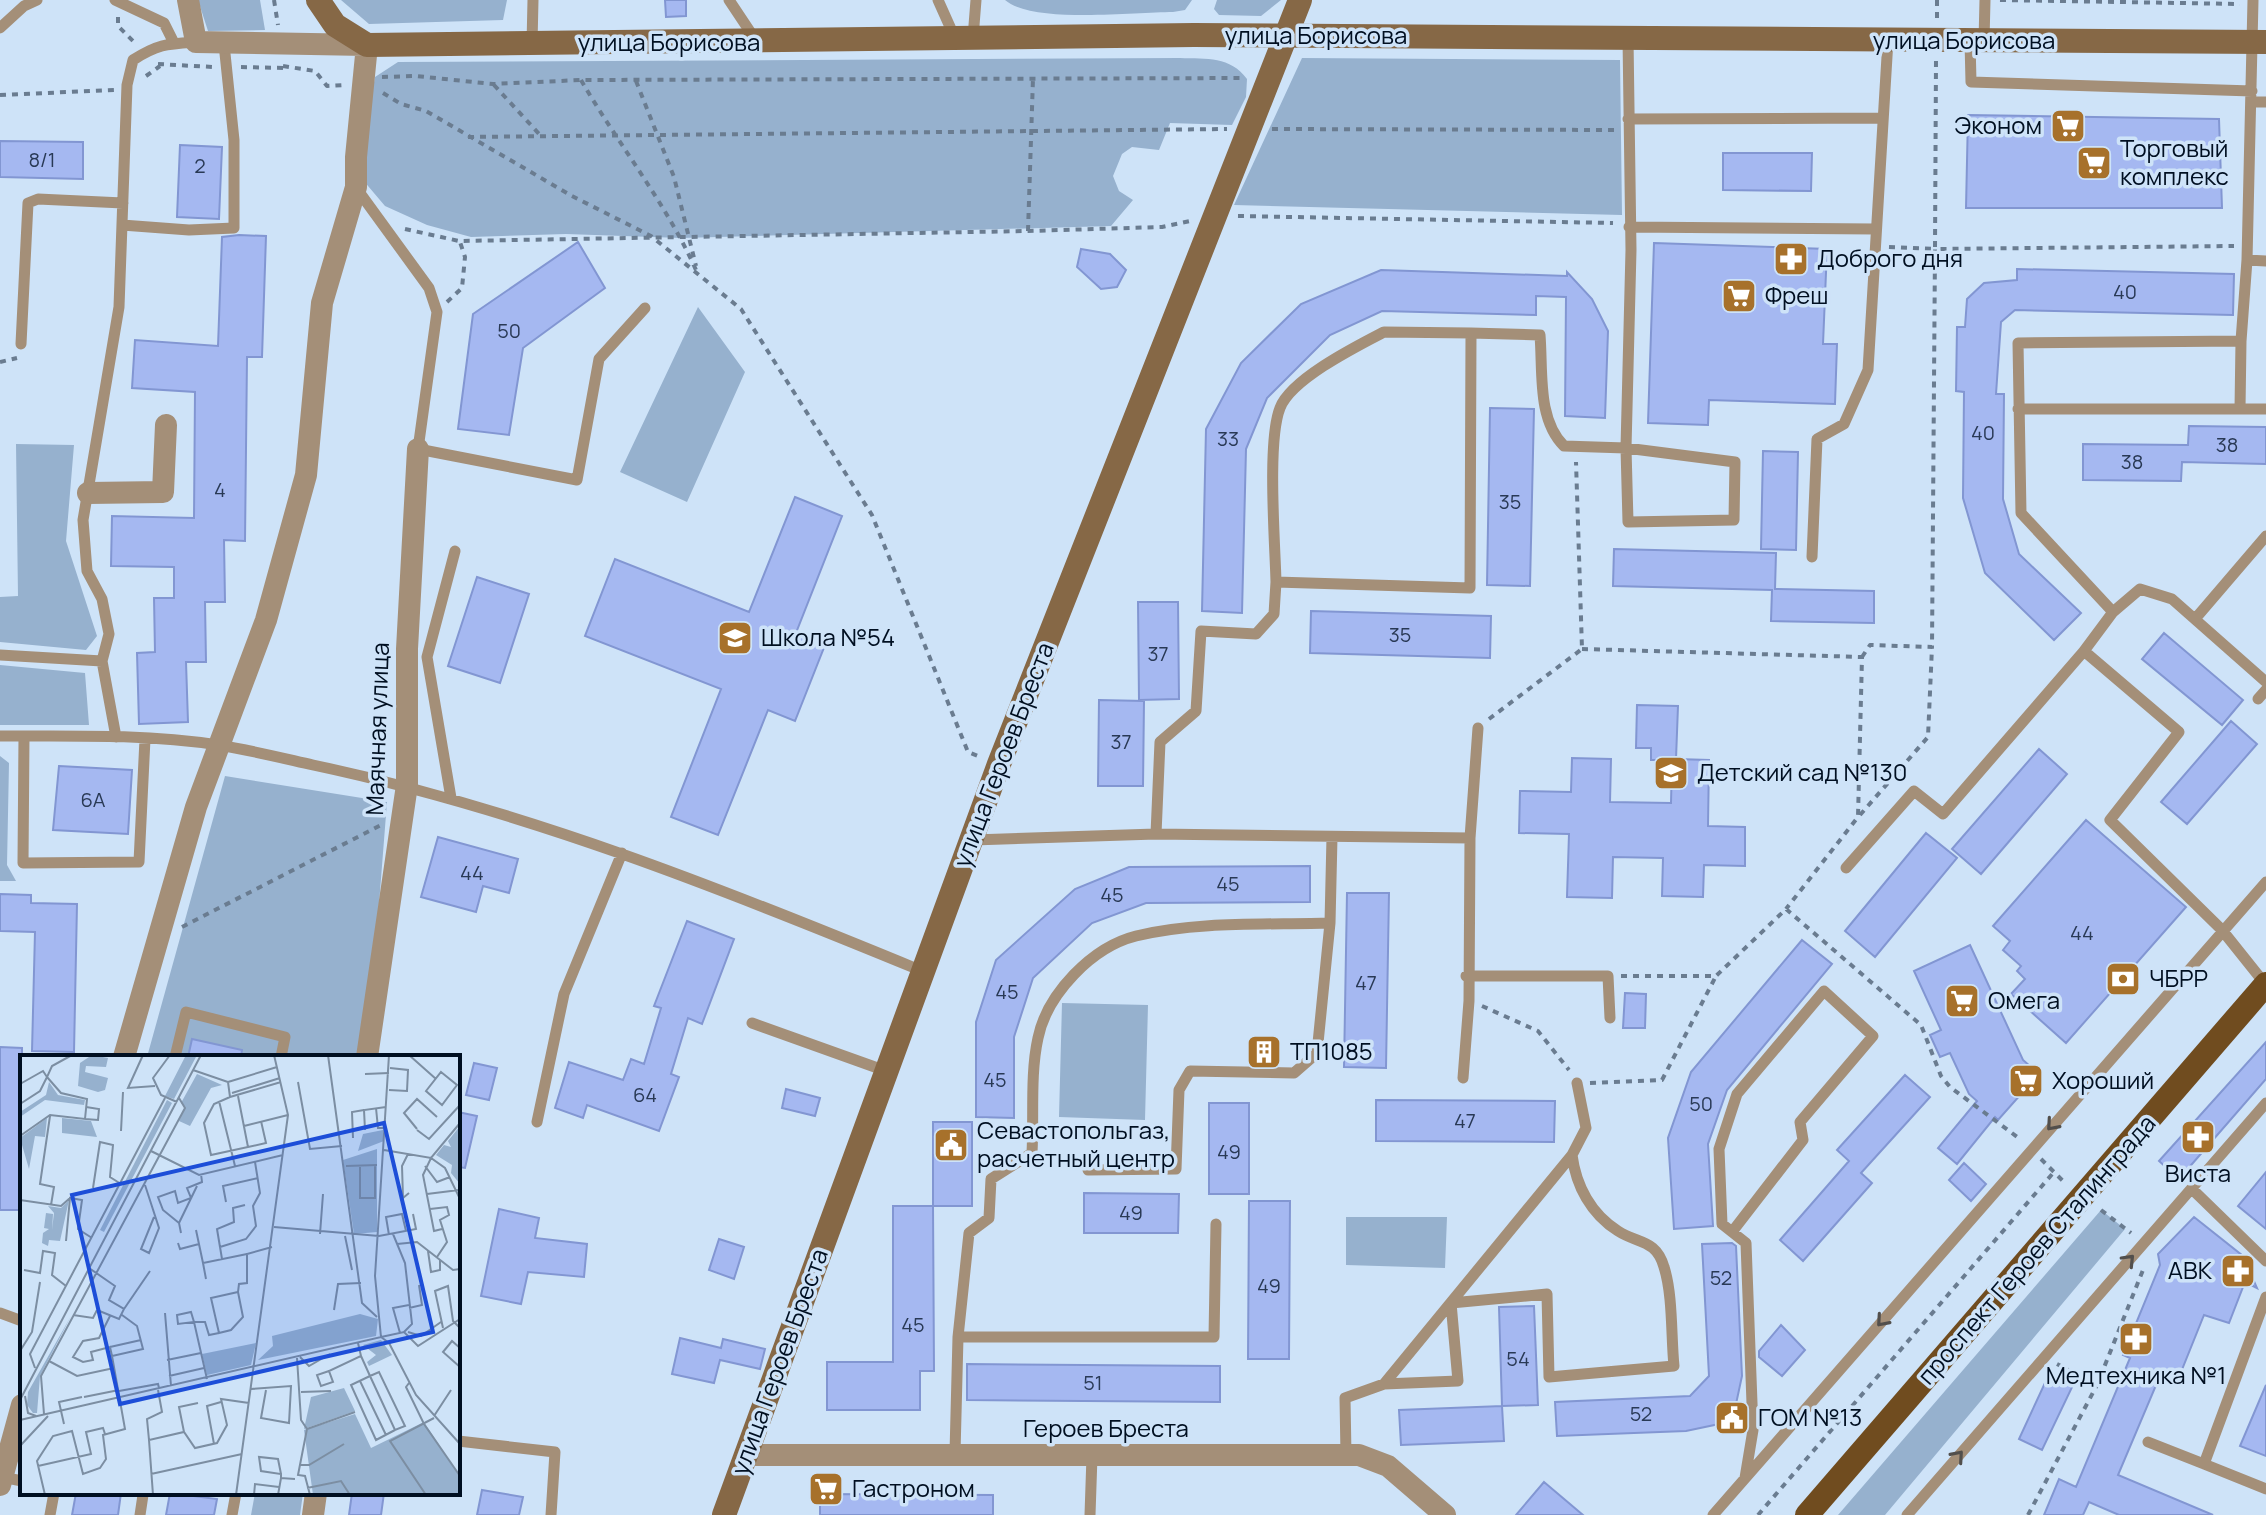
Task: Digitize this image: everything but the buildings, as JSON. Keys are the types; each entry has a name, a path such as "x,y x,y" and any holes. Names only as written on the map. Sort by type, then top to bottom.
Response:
{"main road":[{"path":"318,0 335,25 367,45"},
{"name":"улица Героев Бреста","path":"724,1515 999,764 1300,0"},
{"name":"улица Борисова","path":"367,45 1286,36 2259,42"},
{"name":"проспект Героев Сталинграда","path":"1807,1515 2266,984"}],"street":[{"path":"125,1055 218,745 266,620 306,475 322,303 356,187 372,84 367,45 185,43 188,0"},
{"path":"88,493 163,492 166,425"},
{"name":"Маячная улица","path":"367,1055 407,785 407,649 418,449"},
{"path":"8,1481 20,1416"},
{"name":"Героев Бреста","path":"747,1455 1359,1455 1388,1466 1445,1515"},
{"path":"313,1515 316,1495"}],"lane":[{"path":"0,28 24,6 37,0"},
{"path":"115,0 164,23 185,43"},
{"path":"532,44 533,0"},
{"path":"729,0 757,43"},
{"path":"738,12 746,0"},
{"path":"938,0 964,39"},
{"path":"964,39 976,0"},
{"path":"1986,0 1971,82 2252,96 2266,102"},
{"path":"2240,409 2252,96 2259,42 2253,2"},
{"path":"1156,834 1160,742 1196,711 1201,631 1256,634 1274,614 1275,434 1280,406 1325,363 1384,332 1540,335 1545,407 1551,433 1564,446 1626,448 1735,462 1734,520 1628,522 1626,448 1628,37"},
{"path":"1812,557 1817,439 1844,424 1868,370 1888,40"},
{"path":"116,737 102,661 109,634 102,599 87,571 83,520 119,307 126,90 133,60 158,44 185,43"},
{"path":"122,225 189,230 234,228 234,140 224,44"},
{"path":"1628,124 1883,118"},
{"path":"356,187 429,288 437,312 418,449 577,480 599,359 645,308"},
{"path":"21,344 28,203 38,199 123,203"},
{"path":"1629,225 1875,229"},
{"path":"2247,260 2266,261"},
{"path":"1276,582 1470,588 1471,333"},
{"path":"2113,612 2021,513 2018,343 2241,341"},
{"path":"2018,409 2266,409"},
{"path":"2195,619 2266,536"},
{"path":"451,798 427,657 455,551"},
{"path":"1846,868 1914,791 1943,814 2084,651 2113,612 2140,589 2172,599 2266,682"},
{"path":"2084,651 2179,732 2110,820 2222,930 2266,984"},
{"path":"0,655 102,661"},
{"path":"1463,1078 1469,1001 1466,976 1470,838 1478,728"},
{"path":"0,736 116,737 218,745 407,785 622,853 922,971"},
{"path":"24,736 23,863 139,862 145,739"},
{"path":"973,840 1156,834 1470,838"},
{"path":"1088,1170 1176,1169 1179,1090 1190,1071 1294,1073 1317,1053 1330,923 1332,837"},
{"path":"537,1122 564,994 622,853"},
{"path":"1713,1515 2266,882"},
{"path":"955,1453 958,1337 969,1233 989,1218 991,1179 1032,1153 1037,1039 1046,1013 1064,985 1096,957 1133,937 1211,927 1330,923"},
{"path":"1466,976 1608,976 1610,1018"},
{"path":"1732,1232 1803,1140 1800,1122 1873,1036 1824,991 1737,1094 1719,1149 1722,1224 1732,1232 1746,1243 1753,1430 1745,1478"},
{"path":"175,1055 186,1012 285,1037 281,1055"},
{"path":"752,1023 886,1071"},
{"path":"1384,1384 1572,1155 1586,1128 1577,1083"},
{"path":"1908,1515 2266,1103"},
{"path":"1451,1303 1547,1294 1549,1377 1674,1366 1664,1266 1648,1242 1620,1232 1591,1208 1575,1177 1572,1155"},
{"path":"2193,1190 2266,1261"},
{"path":"958,1337 1214,1337 1216,1224"},
{"path":"2204,1464 2266,1297"},
{"path":"1346,1455 1345,1398 1384,1384 1458,1381 1451,1303"},
{"path":"0,1313 20,1320"},
{"path":"460,1441 555,1452 551,1515"},
{"path":"2148,1442 2266,1489"},
{"path":"1090,1515 1092,1456"},
{"path":"50,1515 54,1495"},
{"path":"140,1515 143,1495"},
{"path":"232,1515 236,1495"}],"path":[{"path":"1937,0 1937,22"},
{"path":"1986,0 2253,2"},
{"path":"282,45 283,68 315,71 327,86 372,84 416,76 493,84 581,80 1269,78"},
{"path":"1469,1001 1538,1031 1558,1053 1577,1083 1662,1080 1716,976 1786,909 1858,817 1928,737 1932,647 1936,57"},
{"path":"1028,231 1033,78"},
{"path":"581,80 681,238 697,272"},
{"path":"635,80 658,135 691,237 697,272"},
{"path":"372,84 401,104 426,111 465,137 651,236 741,309 872,515 968,752 999,764"},
{"path":"493,84 541,136"},
{"path":"0,95 126,90"},
{"path":"465,137 1628,124"},
{"path":"383,225 459,241 1162,227 1214,216 1629,225"},
{"path":"437,312 462,288 465,257 459,241"},
{"path":"1874,247 2248,246"},
{"path":"1575,446 1582,649"},
{"path":"1858,817 1862,657 1870,645 1932,647"},
{"path":"1478,728 1582,649 1862,657"},
{"path":"159,939 394,819"},
{"path":"1786,909 1921,1025 1941,1076 1950,1087 2027,1144"},
{"path":"1608,976 1716,976"},
{"path":"2033,1150 2065,1183"},
{"path":"1758,1515 2054,1172"},
{"path":"2101,1210 2146,1244"},
{"path":"2028,1515 2097,1385 2147,1258"},
{"path":"2055,1363 2097,1385"}],"shaded area":[{"path":"198,0 260,0 265,30 208,31"},
{"path":"341,0 507,0 503,20 369,24"},
{"path":"1005,0 1192,0 1185,10 1173,12 1085,15 1038,12"},
{"path":"1217,0 1281,0 1261,16 1219,15 1214,9"},
{"path":"1199,58 1233,66 1247,79 1246,97 1232,125 1170,123 1159,150 1132,147 1122,154 1113,176 1119,191 1133,200 1111,226 681,238 566,234 471,237 427,225 385,206 357,173 375,77 398,62"},
{"path":"1302,58 1620,60 1622,215 1234,205"},
{"path":"698,307 745,372 687,502 620,472"},
{"path":"16,444 74,445 66,541 97,636 86,650 0,642 0,597 18,596"},
{"path":"0,665 85,673 89,725 0,725"},
{"path":"0,756 9,763 7,865 16,881 0,881"},
{"path":"225,776 387,802 367,1055 148,1055"},
{"path":"1062,1003 1148,1005 1145,1120 1059,1117"},
{"path":"2101,1210 2125,1229 1885,1515 1838,1515"},
{"path":"1346,1217 1447,1217 1445,1268 1346,1265"},
{"path":"255,1495 303,1495 300,1515 251,1515"}],"place":[{"name":"Эконом","path":"2068,126"},
{"name":"Торговый комплекс","path":"2094,163"},
{"name":"Доброго дня","path":"1791,259"},
{"name":"Фреш","path":"1739,296"},
{"name":"Школа №54","path":"735,638"},
{"name":"Детский сад №130","path":"1671,773"},
{"name":"ЧБРР","path":"2123,979"},
{"name":"Омега","path":"1962,1001"},
{"name":"ТП1085","path":"1264,1052"},
{"name":"Хороший","path":"2026,1081"},
{"name":"Виста","path":"2198,1137"},
{"name":"Севастопольгаз, расчетный центр","path":"951,1145"},
{"name":"АВК","path":"2238,1271"},
{"name":"Медтехника №1","path":"2136,1339"},
{"name":"ГОМ №13","path":"1732,1418"},
{"name":"Гастроном","path":"826,1489"}]}
